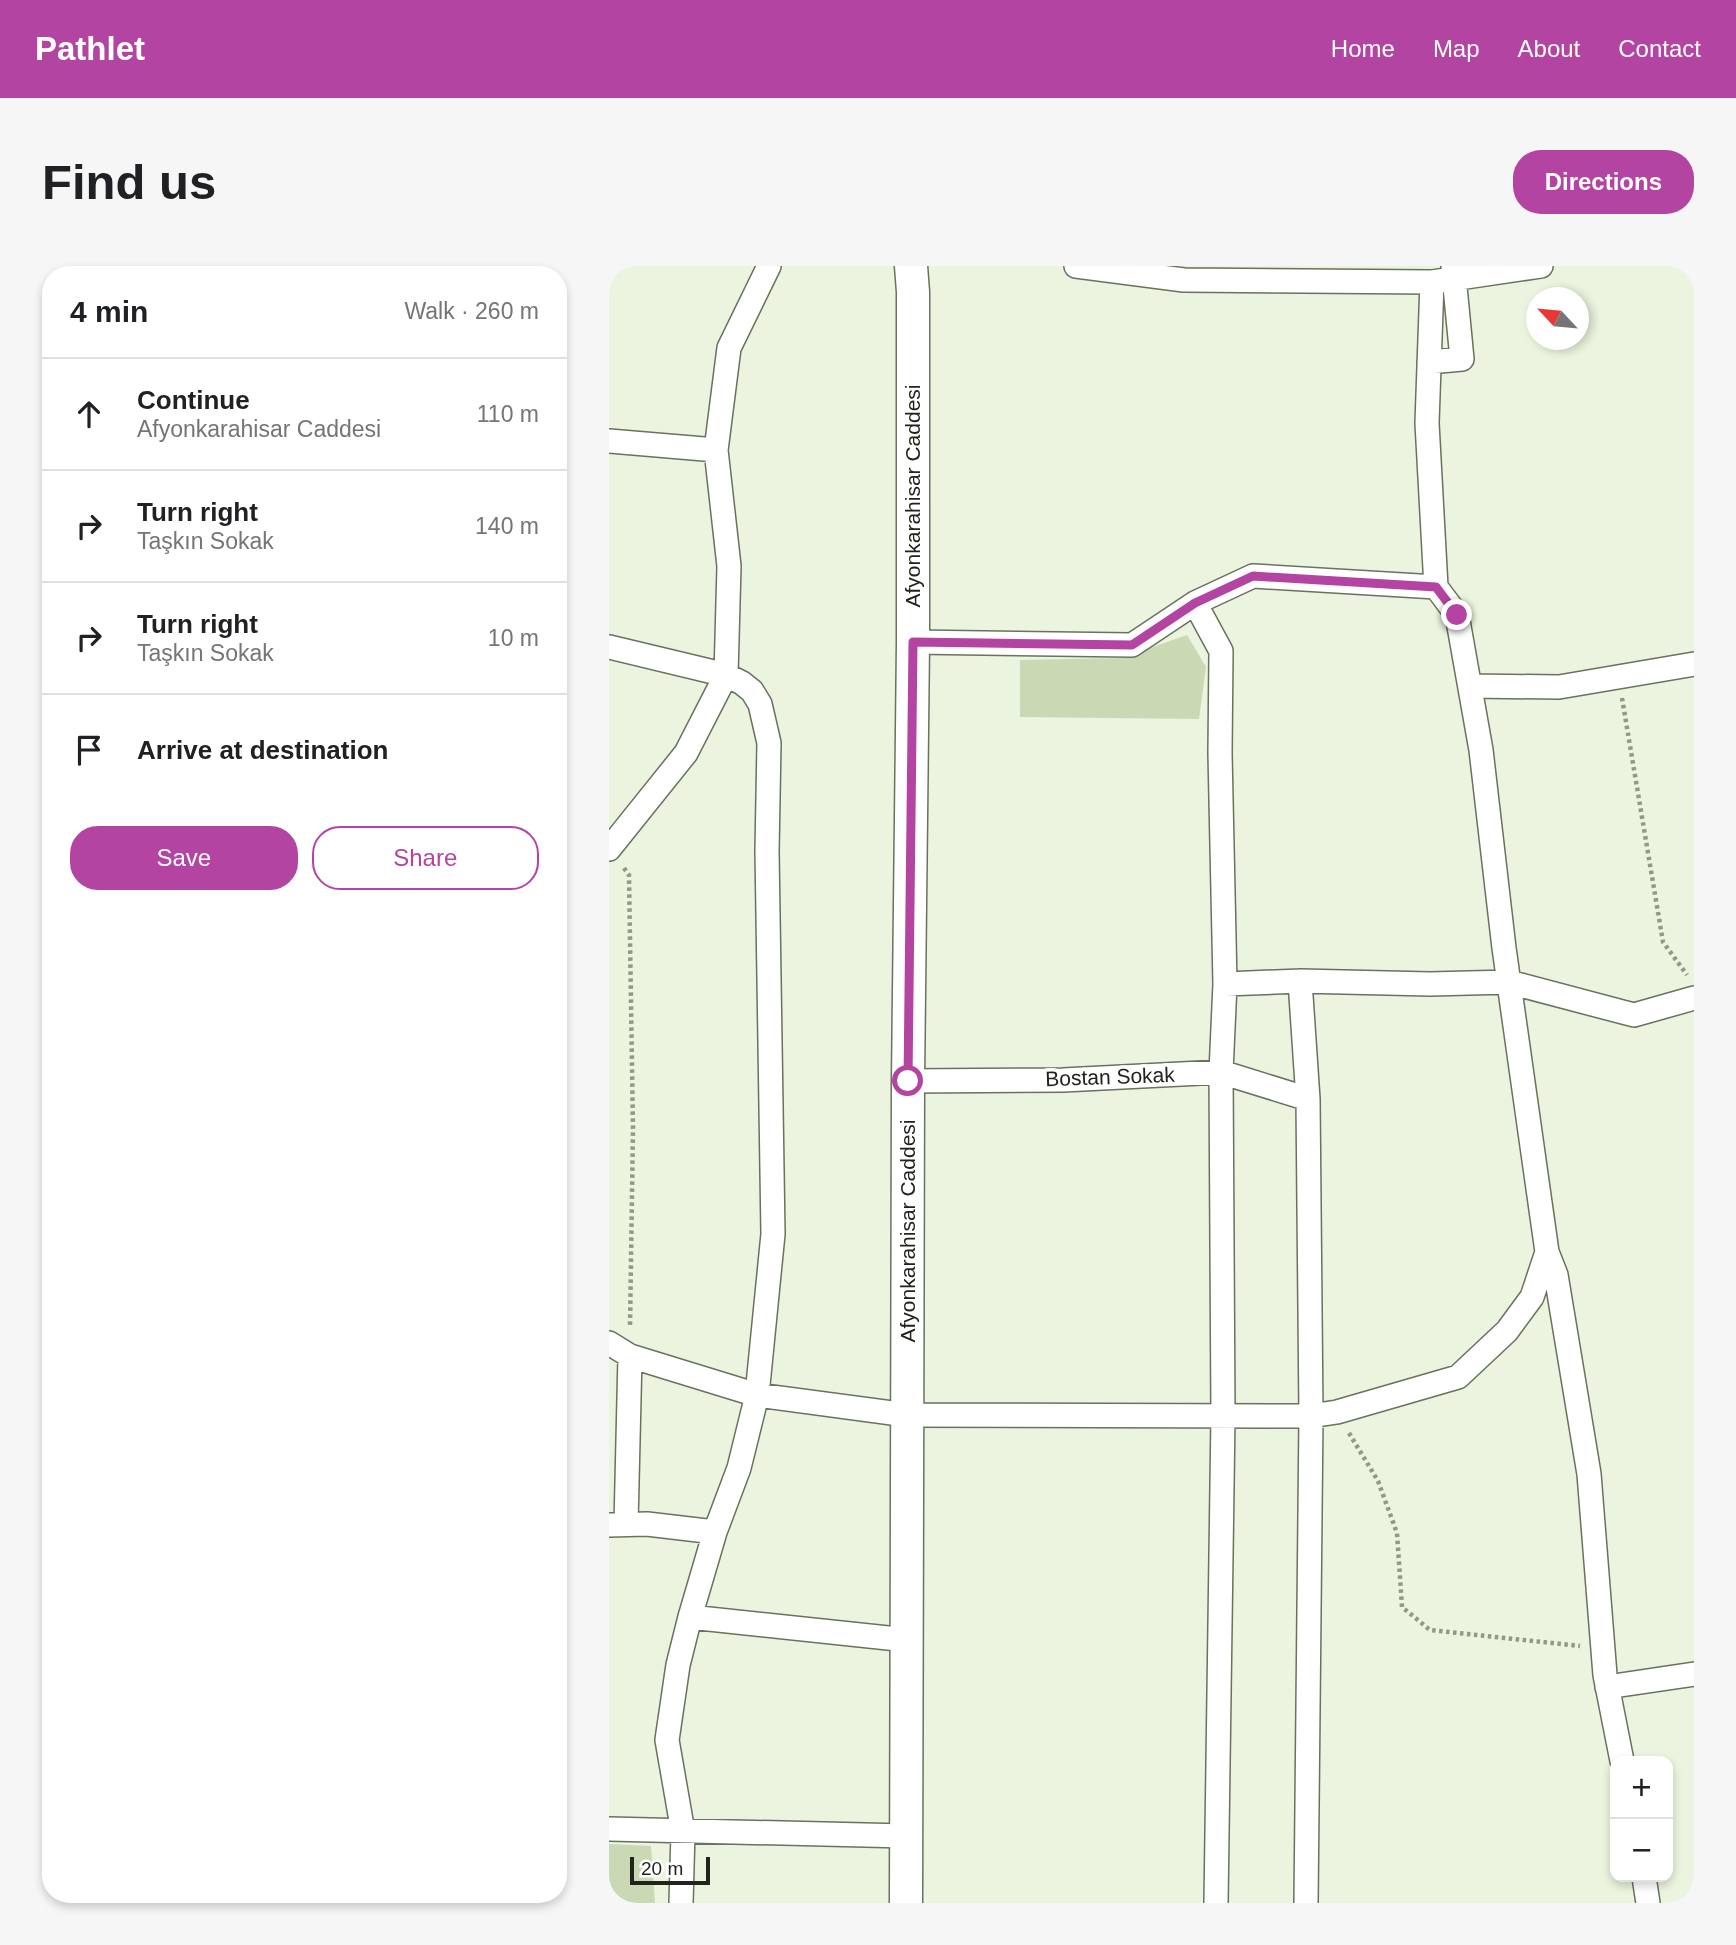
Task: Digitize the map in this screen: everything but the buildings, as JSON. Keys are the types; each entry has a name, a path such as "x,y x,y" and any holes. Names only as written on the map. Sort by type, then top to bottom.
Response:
{"main road":[{"name":"Afyonkarahisar Caddesi","path":"906,1903 908,1081 913,642 911,266"}],"street":[{"path":"610,848 686,753 726,675 729,566 716,450 729,348 769,266"},
{"path":"1076,266 1184,280 1446,276 1541,266"},
{"path":"1429,362 1462,359 1446,276"},
{"path":"1446,276 1429,362 1427,423 1436,587 1457,615 1481,750 1509,982 1547,1252 1556,1275 1590,1474 1602,1647 1621,1756"},
{"path":"609,441 716,450"},
{"path":"913,642 1132,645 1195,603 1253,576 1436,587"},
{"path":"1195,603 1221,651 1220,752 1225,984 1221,1072 1223,1416 1216,1903"},
{"path":"609,647 726,675 743,683 760,704 769,743 767,851 773,1234 757,1395 739,1468 715,1532 690,1617 678,1665 667,1740 683,1832 681,1903"},
{"path":"1470,686 1559,687 1694,664"},
{"path":"1225,984 1300,981 1430,984 1509,982 1634,1015 1694,998"},
{"path":"1300,981 1308,1099 1311,1416 1306,1903"},
{"name":"Bostan Sokak","path":"908,1081 1063,1080 1221,1072 1308,1099"},
{"path":"609,1343 630,1356 757,1395 907,1415 1311,1416 1336,1412 1458,1377 1507,1331 1532,1297 1547,1252"},
{"path":"630,1356 618,1524 647,1524 715,1532"},
{"path":"690,1617 907,1640"},
{"path":"1607,1687 1694,1674"},
{"path":"609,1829 907,1836"},
{"path":"1645,1882 1649,1903"}],"path":[{"path":"1619,677 1663,942 1694,984"},
{"path":"610,848 629,875 633,1129 630,1356"},
{"path":"1336,1412 1378,1481 1397,1532 1402,1607 1430,1630 1602,1647"}],"green space":[{"path":"1187,635 1206,667 1199,719 1020,717 1020,660 1121,658"},
{"path":"609,1844 651,1846 655,1903 609,1903"}],"route":[{"path":"908,1081 913,642 1132,645 1195,603 1253,576 1436,587 1457,615"}]}
